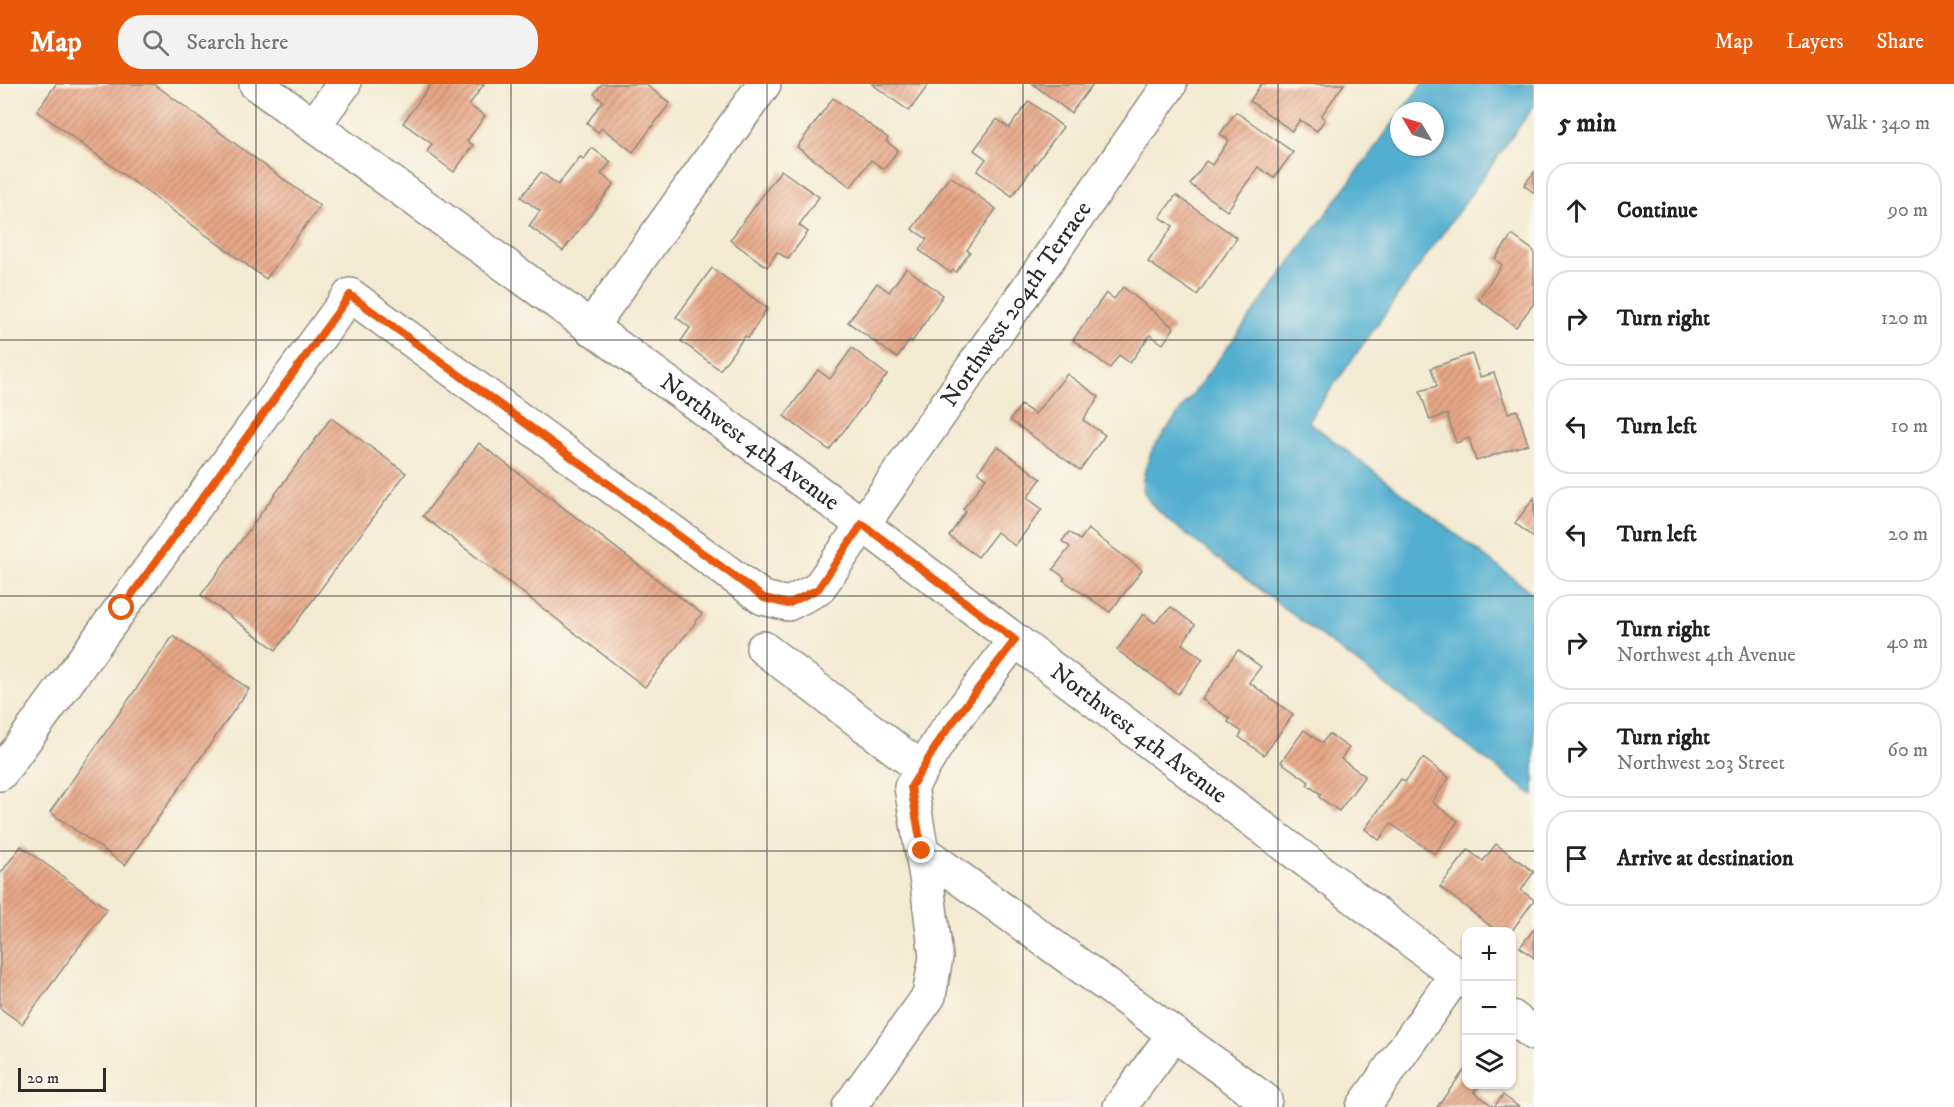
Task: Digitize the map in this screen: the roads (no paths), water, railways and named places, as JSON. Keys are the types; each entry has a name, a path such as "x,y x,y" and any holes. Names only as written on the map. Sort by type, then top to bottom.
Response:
{"street":[{"name":"Northwest 4th Avenue","path":"256,84 315,124 590,328 862,524 1462,979"},
{"path":"315,124 344,84"},
{"path":"590,328 764,84"},
{"name":"Northwest 204th Terrace","path":"0,774 350,295 764,598 788,604 818,589 1170,84"},
{"path":"849,1107 930,996 936,957 911,787 981,684 1015,640"},
{"path":"763,648 922,769"},
{"path":"922,851 1265,1100"},
{"path":"1363,1107 1462,979"},
{"path":"1516,1020 1534,1034"},
{"path":"1120,1107 1174,1034"}],"water":[{"path":"1422,84 1534,84 1534,106 1308,421 1534,594 1534,796 1175,526 1148,500 1144,493 1144,475 1153,448 1390,127 1390,156 1444,156 1444,102 1409,102"}]}
